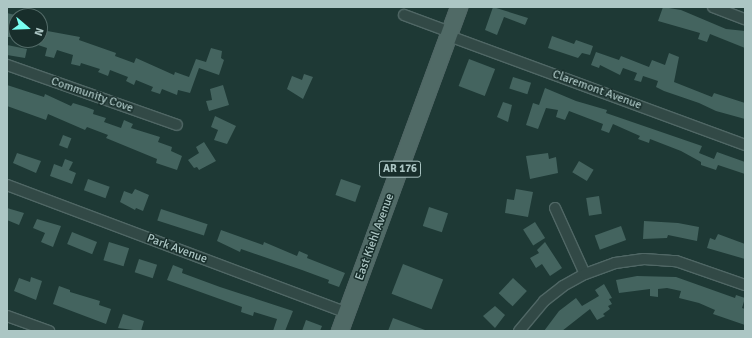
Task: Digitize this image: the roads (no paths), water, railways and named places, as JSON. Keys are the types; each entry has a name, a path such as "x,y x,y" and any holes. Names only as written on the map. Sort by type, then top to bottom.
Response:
{"main road":[{"name":"East Kiehl Avenue","path":"340,331 459,7"}],"street":[{"path":"713,7 745,19"},
{"name":"Claremont Avenue","path":"404,15 449,34 745,145"},
{"name":"Community Cove","path":"7,65 178,125"},
{"name":"Park Avenue","path":"7,185 346,313"},
{"path":"555,208 585,274"},
{"path":"519,331 544,301 563,286 585,274 615,263 657,259 695,266 745,285"},
{"path":"7,316 49,331"}]}
